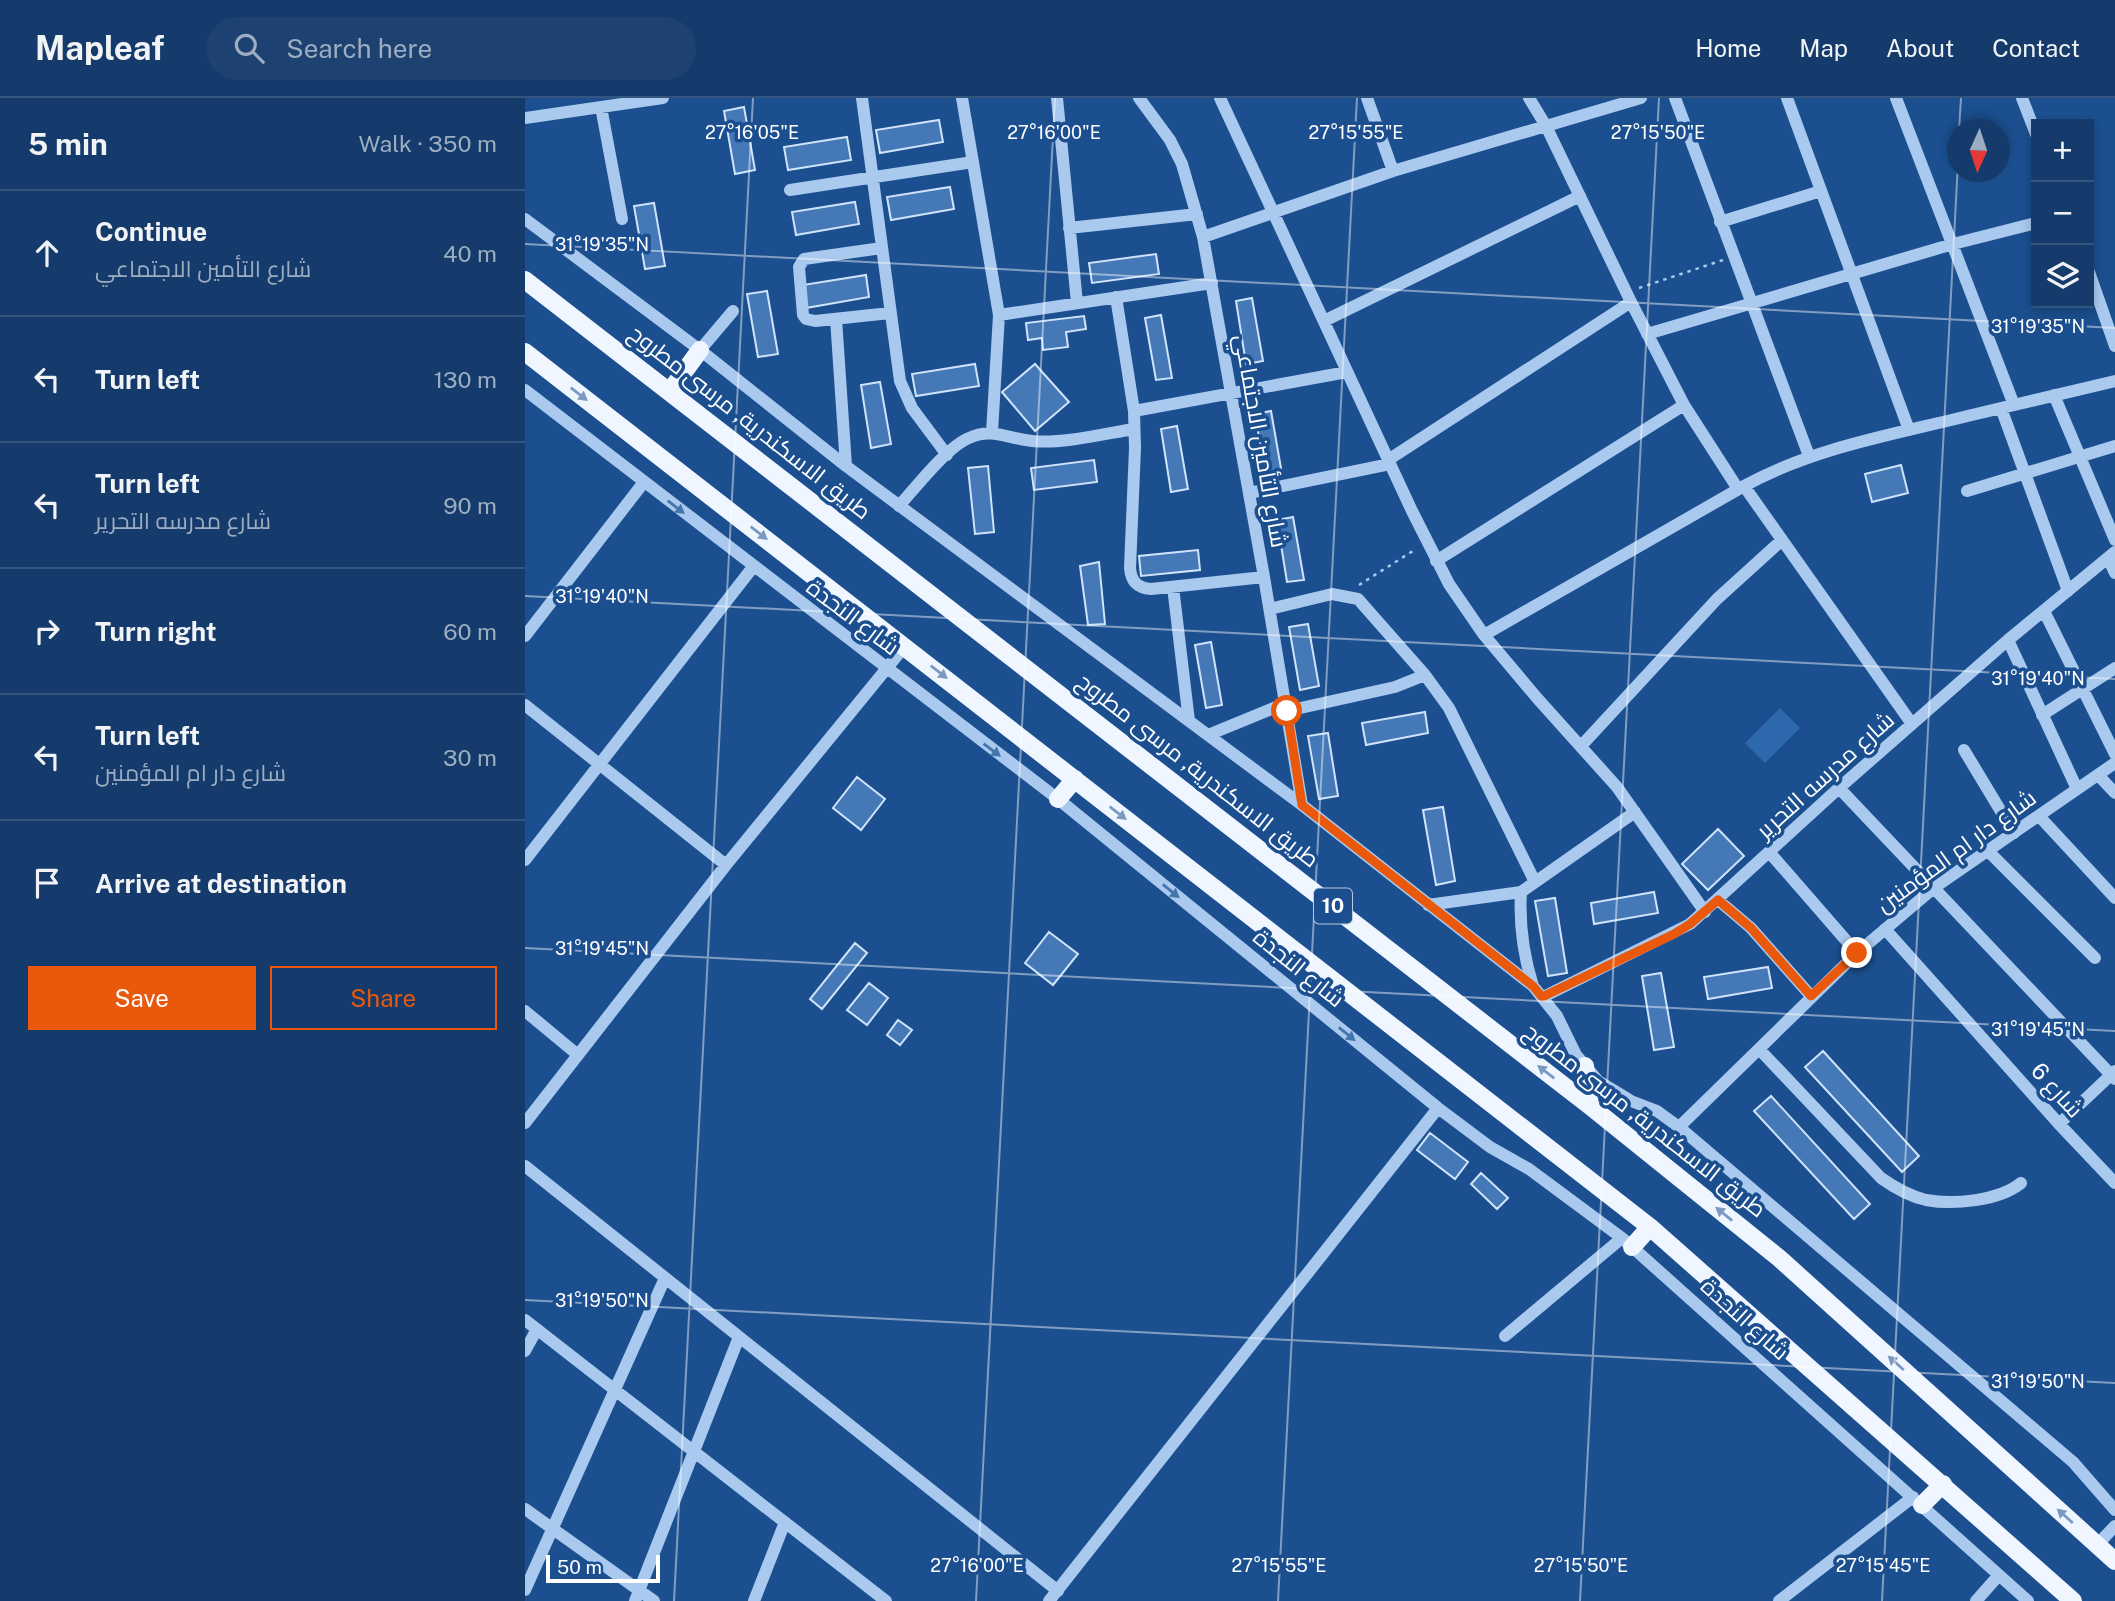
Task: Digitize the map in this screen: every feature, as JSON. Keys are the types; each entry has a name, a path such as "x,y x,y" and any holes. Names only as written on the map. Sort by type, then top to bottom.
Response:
{"main road":[{"name":"طريق الاسكندرية, مرسى مطروح","path":"525,280 1590,1106 1779,1258 2115,1561"},
{"path":"670,391 700,351"},
{"name":"10","path":"525,352 1650,1227 2073,1601"},
{"path":"1058,799 1075,779"},
{"path":"1585,1066 1590,1106"},
{"path":"1627,1242 1650,1227"},
{"path":"1918,1501 1943,1485"}],"street":[{"path":"525,118 663,98"},
{"path":"862,98 898,373 905,395 947,455"},
{"path":"963,98 999,315 992,432"},
{"path":"1057,98 1077,303"},
{"name":"شارع التأمين الاجتماعي","path":"1139,98 1156,118 1176,152 1203,237 1270,609 1302,805"},
{"path":"1220,98 1389,462 1454,593 1484,635 1537,698 1582,745 1635,812 1705,912"},
{"path":"1367,98 1393,171"},
{"path":"1529,98 1546,126 1628,297 1684,404 1741,488 1782,540 1912,724"},
{"path":"1203,237 1393,171 1641,98"},
{"path":"1675,98 1809,456"},
{"path":"1787,98 1909,429"},
{"path":"1896,98 1953,244 2007,407 2025,473 2068,591"},
{"path":"2022,98 2031,121"},
{"path":"601,107 622,219"},
{"path":"790,190 973,162"},
{"path":"1720,222 1821,191"},
{"path":"1324,321 1580,196"},
{"path":"1069,228 1197,214"},
{"path":"525,219 899,506 1302,805 1533,986 1557,1016 1576,1055 1612,1091 1657,1111 1679,1127 2073,1462 2115,1510"},
{"path":"1647,334 1953,244 2031,224"},
{"path":"882,248 808,258 800,262 803,315 810,321 890,313"},
{"path":"999,315 1212,283"},
{"path":"2094,286 2115,346"},
{"path":"1249,494 1389,462 1628,297"},
{"path":"1116,298 1135,429 1131,575 1138,586 1144,589 1264,577"},
{"path":"700,351 733,311"},
{"path":"836,319 846,466"},
{"path":"1133,411 1347,372"},
{"path":"1484,635 1786,465 1809,456 1909,429 2115,382"},
{"name":"شارع النجدة","path":"525,390 1058,799 1438,1108 1490,1147 1529,1169 1627,1242 2028,1601"},
{"path":"2054,395 2115,540"},
{"path":"1436,561 1684,404"},
{"path":"899,506 947,455 967,438 992,432 1034,441 1135,429"},
{"path":"1967,491 2115,446"},
{"path":"525,636 644,482"},
{"path":"1582,745 1717,599 1782,540"},
{"path":"2112,555 2115,573"},
{"name":"شارع مدرسه التحرير","path":"1542,997 1674,934 1705,912 1839,788 2008,640 2112,555"},
{"path":"525,860 753,566"},
{"path":"1173,587 1189,721"},
{"path":"1270,609 1320,596 1345,595 1358,599 1425,676 1459,725 1535,882"},
{"path":"2044,611 2115,754"},
{"path":"2008,640 2077,789"},
{"path":"525,1123 726,865 905,646"},
{"path":"2042,715 2115,668"},
{"path":"1208,735 1286,707 1395,687 1425,676"},
{"path":"525,705 726,865"},
{"path":"1964,750 2014,833"},
{"name":"شارع دار ام المؤمنين","path":"1679,1127 1811,996 1935,887 2115,763"},
{"path":"2098,775 2115,793"},
{"path":"1839,788 2114,1074 2059,1124"},
{"path":"1428,905 1521,892 1635,812"},
{"path":"2039,816 2115,898"},
{"path":"1987,851 2095,958"},
{"path":"1770,853 1857,953"},
{"path":"1521,892 1521,940 1533,986"},
{"path":"1718,900 1751,928 1811,996"},
{"name":"شارع 6","path":"1885,929 2115,1183"},
{"path":"525,1011 578,1055"},
{"path":"1759,1049 1881,1178 1895,1188 1926,1200 1943,1201 1995,1197 2021,1183"},
{"path":"525,1166 739,1337 1054,1596 1438,1108"},
{"path":"1505,1336 1627,1242"},
{"path":"525,1590 665,1278"},
{"path":"525,1320 886,1601"},
{"path":"525,1351 537,1329"},
{"path":"637,1595 739,1337"},
{"path":"1779,1601 1918,1501"},
{"path":"525,1509 637,1595 654,1601"},
{"path":"754,1601 785,1522"},
{"path":"2097,1545 2115,1526"},
{"path":"1976,1601 1999,1574"}],"path":[{"path":"1628,297 1733,257"},
{"path":"1345,595 1427,542"}],"shaded area":[{"path":"1780,708 1800,728 1765,763 1745,743"}],"building":[{"path":"744,107 755,170 735,174 724,111"},
{"path":"939,120 943,142 880,153 876,130"},
{"path":"847,137 851,160 788,170 784,147"},
{"path":"950,187 954,209 891,220 887,197"},
{"path":"855,202 859,224 796,235 792,212"},
{"path":"654,203 665,266 645,269 634,206"},
{"path":"1156,254 1159,274 1092,283 1089,263"},
{"path":"866,275 869,297 806,308 803,285"},
{"path":"767,291 778,354 758,357 747,294"},
{"path":"1252,298 1263,361 1246,364 1236,301"},
{"path":"1161,315 1172,378 1156,380 1145,318"},
{"path":"1084,316 1086,329 1066,332 1068,347 1043,350 1042,338 1028,340 1026,323"},
{"path":"975,364 979,386 916,396 912,374"},
{"path":"1035,364 1069,402 1035,431 1002,392"},
{"path":"880,382 891,444 871,448 861,385"},
{"path":"1271,411 1282,474 1266,477 1255,414"},
{"path":"1177,426 1188,489 1171,492 1161,429"},
{"path":"1094,460 1097,482 1034,490 1031,468"},
{"path":"1901,465 1908,493 1872,502 1865,474"},
{"path":"988,466 994,532 975,534 968,468"},
{"path":"1293,517 1304,580 1287,582 1277,520"},
{"path":"1198,550 1200,570 1141,576 1139,556"},
{"path":"1099,562 1105,624 1088,625 1080,566"},
{"path":"1308,624 1319,686 1300,690 1289,627"},
{"path":"1211,642 1222,705 1206,708 1195,645"},
{"path":"1425,712 1428,733 1366,745 1362,723"},
{"path":"1328,733 1338,796 1319,799 1308,736"},
{"path":"857,777 885,799 861,830 833,808"},
{"path":"1443,807 1455,881 1436,885 1423,810"},
{"path":"1718,829 1744,856 1708,890 1682,864"},
{"path":"1654,892 1658,913 1594,924 1591,903"},
{"path":"1555,898 1567,973 1548,976 1535,901"},
{"path":"1049,932 1078,954 1053,985 1025,963"},
{"path":"855,943 867,953 822,1009 810,999"},
{"path":"1768,967 1772,988 1708,999 1704,977"},
{"path":"1661,973 1674,1047 1654,1050 1642,976"},
{"path":"869,983 888,998 867,1025 847,1010"},
{"path":"898,1020 912,1030 900,1045 887,1035"},
{"path":"1823,1051 1919,1156 1902,1172 1805,1067"},
{"path":"1771,1096 1870,1204 1854,1219 1754,1111"},
{"path":"1430,1133 1468,1162 1455,1179 1417,1150"},
{"path":"1481,1173 1508,1198 1497,1209 1471,1184"}],"route":[{"path":"1287,711 1302,805 1533,986 1542,997 1674,934 1718,900 1751,928 1811,996 1857,953"}]}
